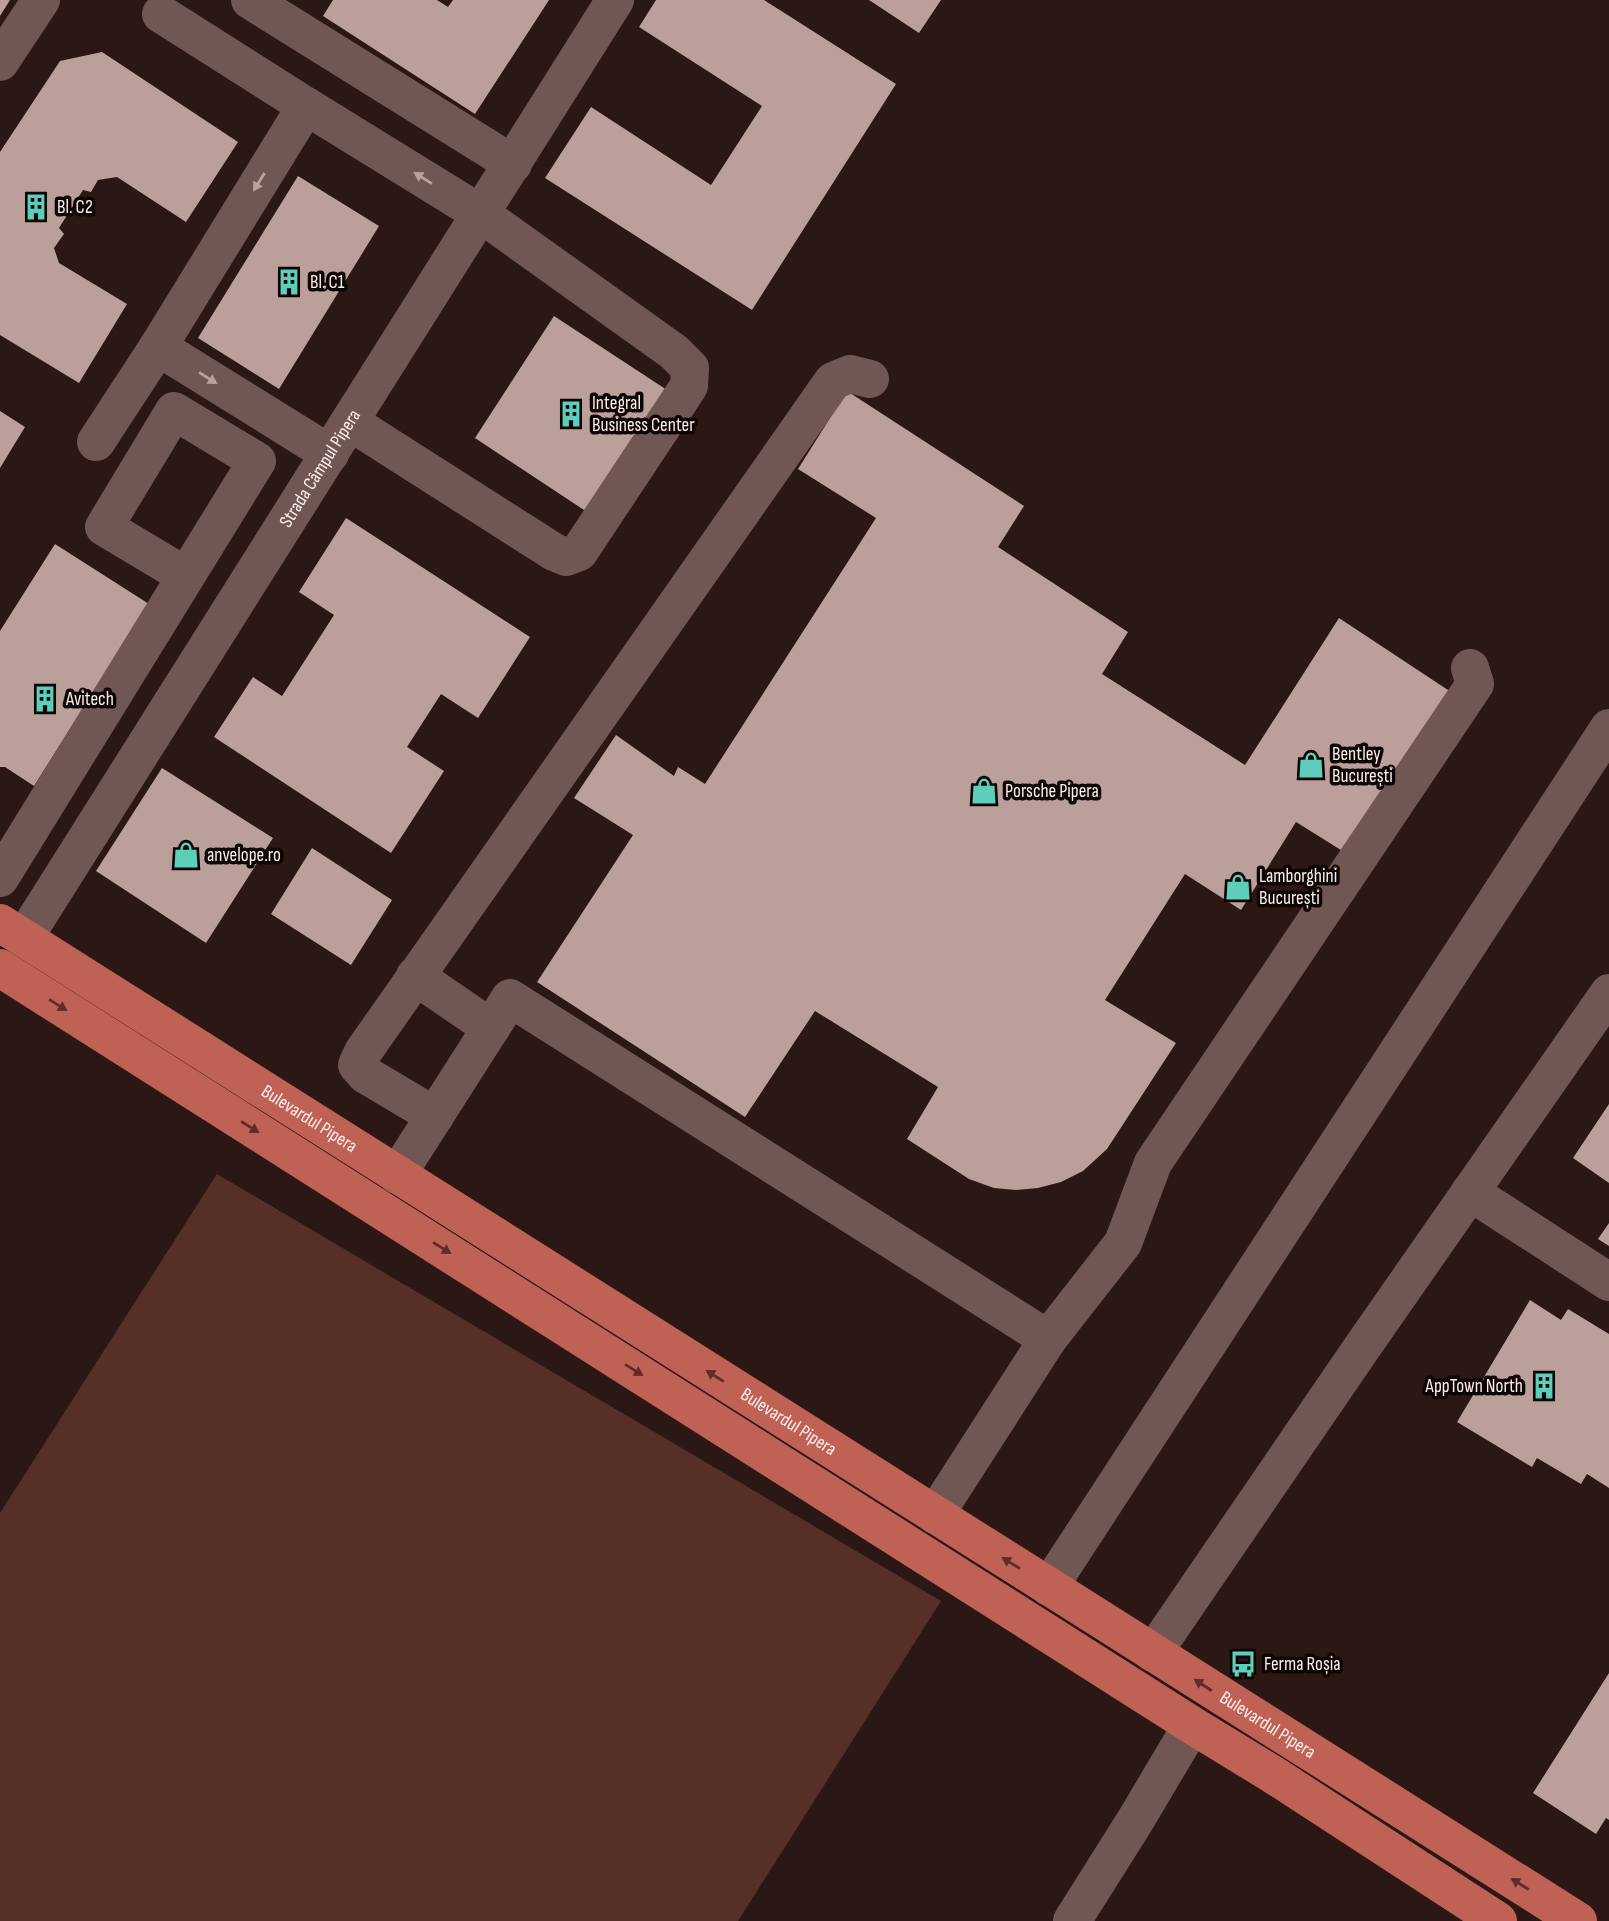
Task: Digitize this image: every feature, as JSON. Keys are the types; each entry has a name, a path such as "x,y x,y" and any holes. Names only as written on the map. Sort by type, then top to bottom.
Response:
{"main road":[{"name":"Bulevardul Pipera","path":"12,931 1578,1921"},
{"name":"Bulevardul Pipera","path":"0,968 1282,1780 1498,1921"}],"street":[{"path":"0,62 41,0"},
{"path":"250,0 513,164"},
{"name":"Strada Câmpul Pipera","path":"12,931 330,454 615,0"},
{"path":"161,14 481,214 674,352 691,368 690,386 579,552 566,557 554,552 350,422"},
{"path":"96,442 158,347 306,106"},
{"path":"158,347 330,454"},
{"path":"435,1116 366,1075 357,1065 362,1052 833,381 850,374 870,379"},
{"path":"0,877 186,576"},
{"path":"934,1515 1048,1339 1123,1243 1153,1163 1475,684 1470,668"},
{"path":"1049,1587 1609,728"},
{"path":"415,976 491,1028"},
{"path":"1153,1653 1609,993"},
{"path":"397,1175 510,998 1048,1339"},
{"path":"1470,1192 1609,1282"},
{"path":"1072,1921 1192,1725"}],"shaded area":[{"path":"217,1174 941,1601 738,1921 0,1921 0,1513"}],"building":[{"path":"0,0 10,0 0,16"},
{"path":"333,0 437,0 448,7 453,0 549,0 475,114 323,16"},
{"path":"656,0 764,0 896,84 752,310 545,178 591,107 711,185 762,106 639,27"},
{"path":"869,0 941,0 919,33"},
{"name":"Bl. C2","path":"102,52 238,142 186,222 117,177 98,180 91,192 83,190 59,228 64,234 54,248 59,263 127,304 79,383 0,335 0,152 60,61"},
{"name":"Bl. C1","path":"298,176 379,226 279,389 198,338"},
{"name":"Integral Business Center","path":"554,316 667,390 587,512 475,438"},
{"name":"Porsche Pipera","path":"847,391 1024,506 998,547 1128,632 1102,674 1245,765 1339,618 1451,692 1349,855 1296,822 1241,910 1185,874 1105,1000 1176,1043 1107,1149 1083,1171 1061,1182 1038,1188 994,1188 969,1179 907,1139 938,1087 815,1011 745,1117 537,982 633,835 574,798 616,735 674,776 678,767 705,784 876,518 798,469"},
{"path":"0,411 25,427 0,468"},
{"path":"346,518 530,637 478,718 441,694 407,747 444,771 391,853 214,737 253,677 282,696 334,615 299,592"},
{"name":"Avitech","path":"55,544 149,604 34,786 5,767 0,767 0,631"},
{"path":"162,768 273,838 206,943 96,871"},
{"path":"312,848 392,900 351,965 271,914"},
{"path":"1609,1104 1609,1183 1573,1158"},
{"path":"1609,1223 1609,1246 1598,1239"},
{"name":"AppTown North","path":"1530,1300 1561,1320 1568,1309 1609,1334 1609,1488 1587,1474 1581,1484 1537,1458 1532,1467 1457,1422"},
{"path":"1609,1673 1609,1820 1606,1818 1596,1834 1533,1793"}],"place":[{"name":"Bl. C2","path":"36,207"},
{"name":"Bl. C1","path":"289,282"},
{"name":"Integral Business Center","path":"571,414"},
{"name":"Avitech","path":"45,699"},
{"name":"Bentley București","path":"1311,765"},
{"name":"Porsche Pipera","path":"984,791"},
{"name":"anvelope.ro","path":"186,855"},
{"name":"Lamborghini București","path":"1238,887"},
{"name":"AppTown North","path":"1544,1386"},
{"name":"Ferma Roșia","path":"1243,1664"}]}
